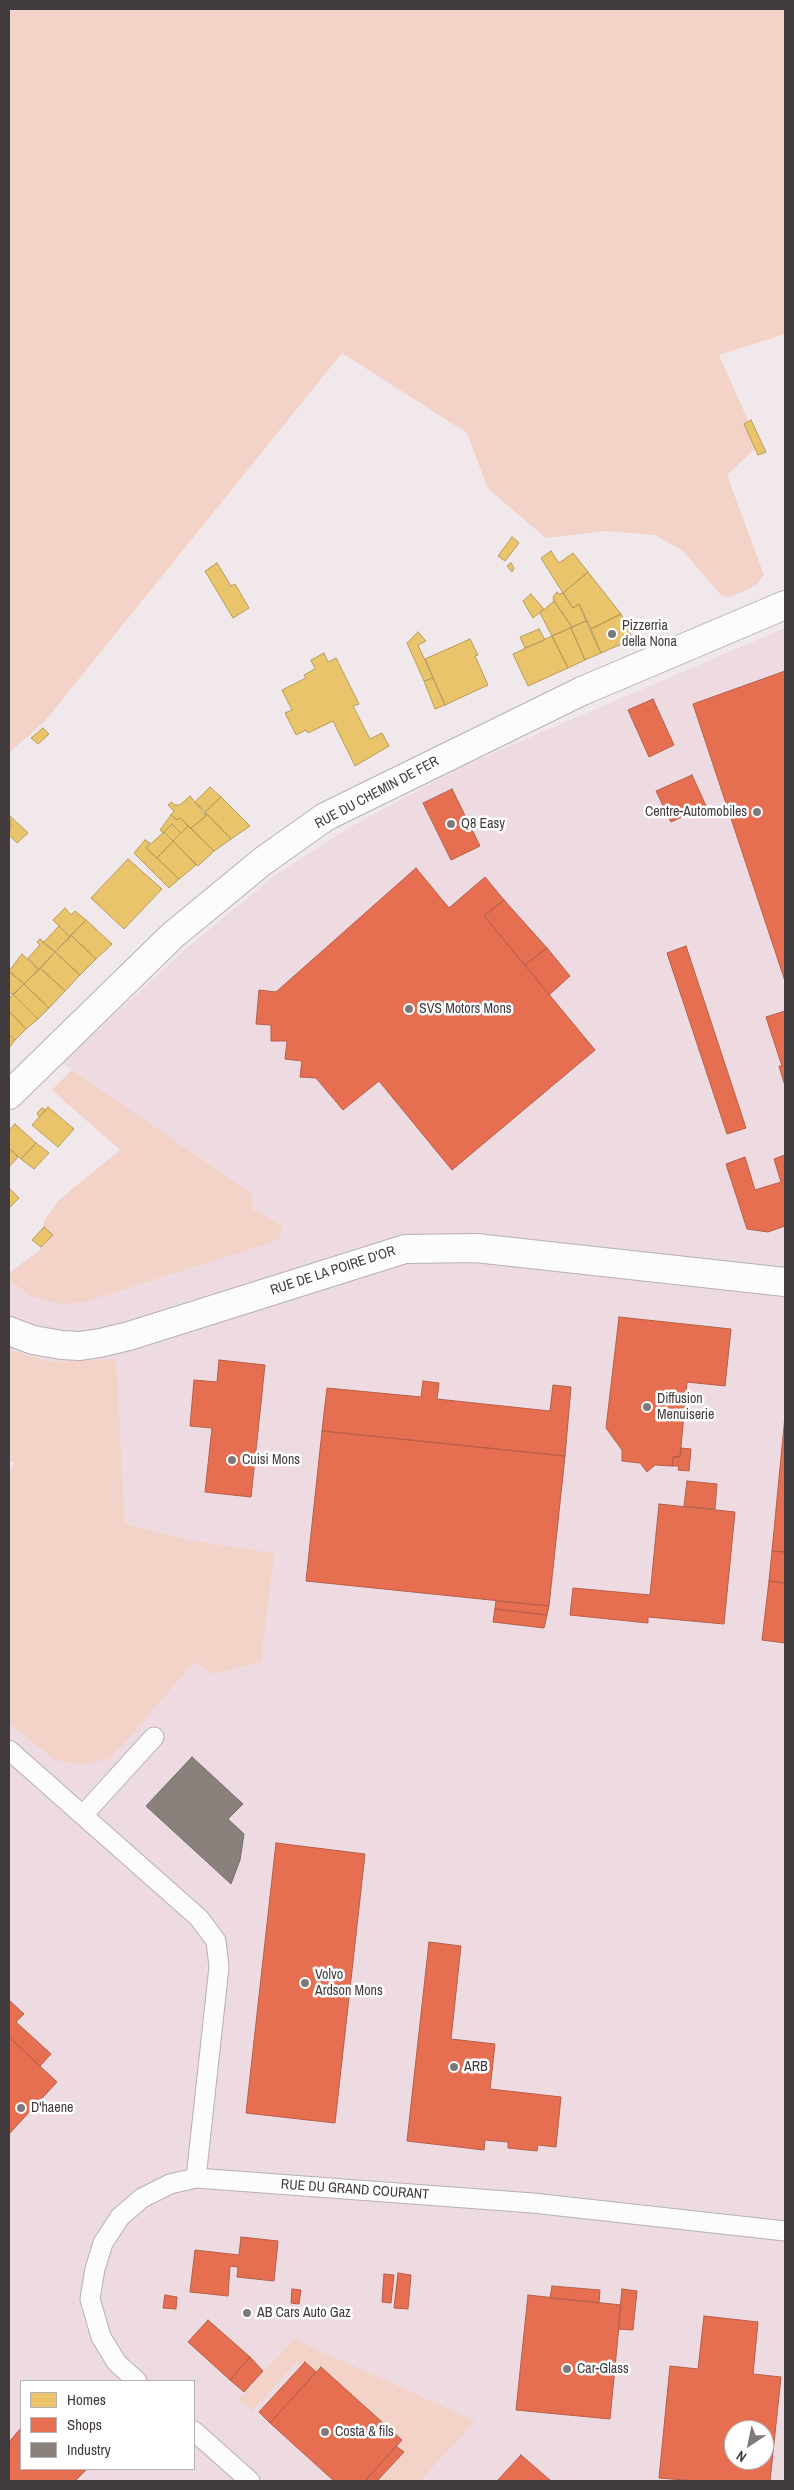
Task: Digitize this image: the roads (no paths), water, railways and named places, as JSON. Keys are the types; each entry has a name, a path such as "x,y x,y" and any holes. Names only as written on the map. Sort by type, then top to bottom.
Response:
{"main road":[{"name":"RUE DU CHEMIN DE FER","path":"9,1095 174,935 263,861 326,817 582,691 785,605"},
{"name":"RUE DE LA POIRE D'OR","path":"9,1331 33,1340 62,1345 80,1346 100,1343 129,1336 405,1249 476,1248 785,1282"}],"street":[{"path":"83,1815 154,1736"},
{"path":"9,1750 199,1918 216,1941 219,1967 196,2178"},
{"name":"RUE DU GRAND COURANT","path":"136,2380 117,2364 101,2337 90,2299 95,2269 103,2243 120,2217 142,2198 170,2184 196,2178 534,2203 785,2231"},
{"path":"195,2433 250,2481"}],"place":[{"name":"Pizzerria della Nona","path":"612,634"},
{"name":"Centre-Automobiles","path":"757,812"},
{"name":"Q8 Easy","path":"451,824"},
{"name":"SVS Motors Mons","path":"409,1009"},
{"name":"Diffusion Menuiserie","path":"647,1407"},
{"name":"Cuisi Mons","path":"232,1460"},
{"name":"Volvo Ardson Mons","path":"305,1983"},
{"name":"ARB","path":"454,2067"},
{"name":"D'haene","path":"21,2108"},
{"name":"AB Cars Auto Gaz","path":"247,2313"},
{"name":"Car-Glass","path":"567,2369"},
{"name":"Costa & fils","path":"325,2432"}]}
